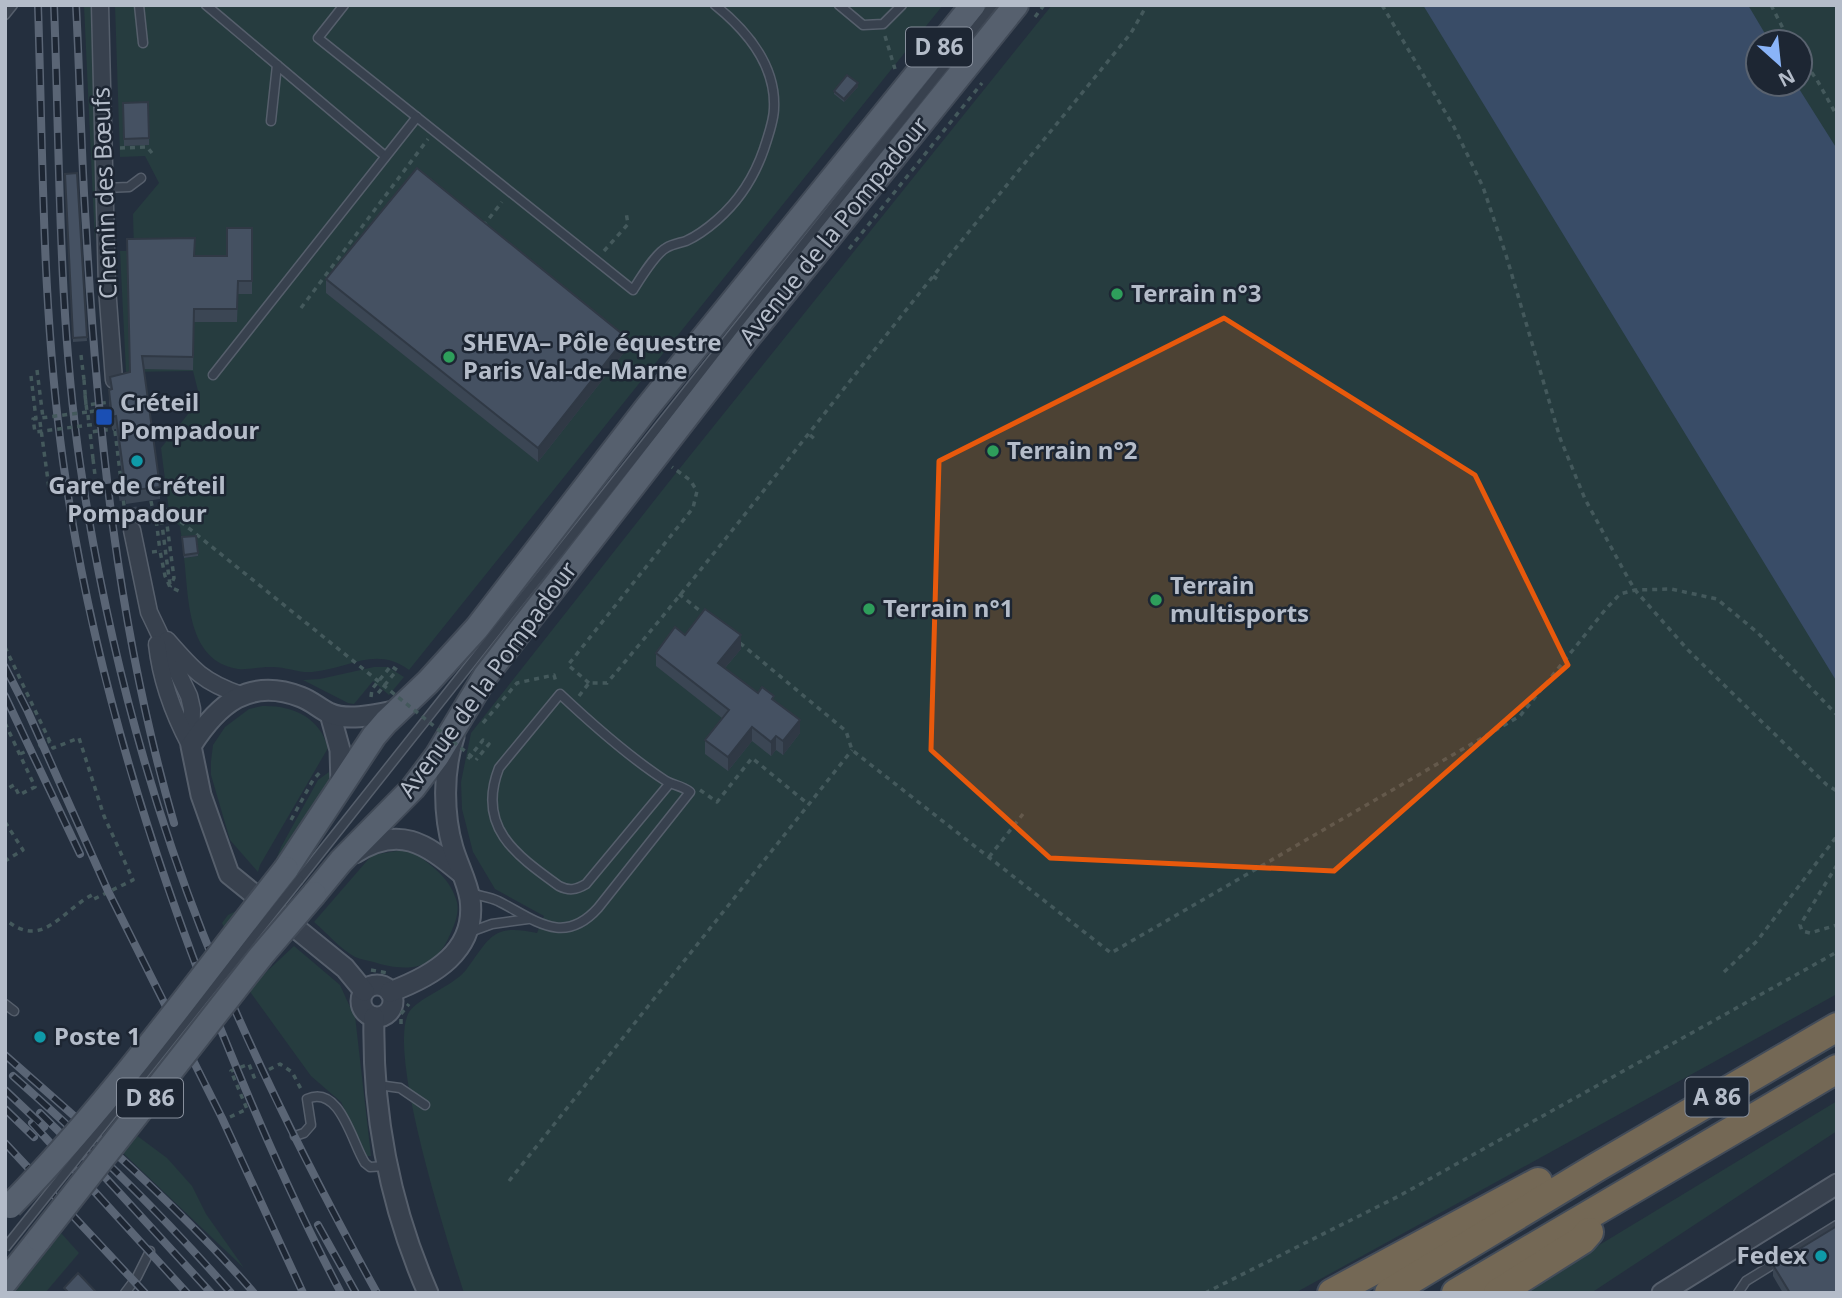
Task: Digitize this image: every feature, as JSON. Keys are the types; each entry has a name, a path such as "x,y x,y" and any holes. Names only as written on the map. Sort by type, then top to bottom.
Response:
{"highway":[{"name":"A 86","path":"1389,1293 1597,1167 1837,1027"},
{"name":"A 86","path":"1456,1293 1837,1069"},
{"path":"1332,1293 1555,1173 1597,1167"},
{"path":"1498,1293 1582,1240 1617,1198"}],"main road":[{"name":"Avenue de la Pompadour","path":"5,1282 261,956 299,881 300,827 332,776 428,682 477,628 646,409 973,5"},
{"name":"Avenue de la Pompadour","path":"8,1209 47,1169 142,1055 235,933 299,881 341,861 413,788 437,756 470,722 486,675 746,340 1021,16"}],"street":[{"name":"Chemin des Bœufs","path":"100,5 107,287 114,380"},
{"path":"132,530 149,612 156,628 160,664 174,716 191,746 201,795 229,874 345,968 364,991"},
{"path":"156,628 196,673 215,686 241,695"},
{"path":"191,746 214,714 241,695 277,690 302,697 330,714 363,717 398,710"},
{"path":"330,714 340,750 332,776"},
{"path":"390,992 433,973 457,951 465,934 471,909 447,816 447,775 450,750 470,722"},
{"path":"341,861 370,844 390,839 409,839 434,850 465,883"},
{"path":"378,985 390,992 393,1001 391,1010 384,1016 374,1017 366,1013 361,1004 364,991 378,985"},
{"path":"374,1017 374,1084 386,1166 399,1214 428,1293"},
{"path":"1672,1290 1837,1184"}],"lane":[{"path":"5,15 13,5"},
{"path":"139,5 142,43"},
{"path":"206,5 385,156"},
{"path":"344,5 318,38 632,290 664,248 689,240 717,221 744,193 758,167 774,111 774,89 754,44 737,22 715,5"},
{"path":"839,5 863,24 883,24 902,5"},
{"name":"Avenue de la Pompadour","path":"5,1248 993,5"},
{"path":"271,121 277,65"},
{"path":"213,375 417,117"},
{"path":"105,188 129,187 141,178"},
{"path":"465,883 541,925 565,928 584,922 690,792 681,784 670,783 560,694 499,768 494,781 491,793 493,810 504,839 518,856 566,889 586,884 670,783"},
{"path":"465,934 492,923 528,919"},
{"path":"5,1004 15,1011"},
{"path":"374,1084 400,1088 425,1105"},
{"path":"295,1136 304,1133 312,1125 307,1099 322,1096 328,1098 345,1120 365,1163 377,1168 386,1166"},
{"path":"1738,1293 1746,1281 1837,1225"},
{"path":"125,1293 137,1277 150,1251"}],"path":[{"path":"1021,16 1044,5"},
{"path":"669,464 690,480 697,491 693,508 568,665 589,683 607,683 810,435 933,276 1131,33 1147,5"},
{"path":"1382,5 1454,127 1483,187 1560,438 1585,499 1635,590 1688,650 1837,792"},
{"path":"1771,5 1783,28"},
{"path":"883,24 896,72"},
{"path":"1814,76 1837,116"},
{"path":"896,191 983,82"},
{"path":"301,308 434,131"},
{"path":"115,148 147,147 152,153"},
{"path":"479,231 510,192"},
{"path":"596,260 628,224 626,212"},
{"path":"933,276 941,282"},
{"path":"81,355 89,424"},
{"path":"37,370 40,418"},
{"path":"31,376 40,418 49,488"},
{"path":"84,380 86,405 111,402 112,429 126,522 147,519 158,510"},
{"path":"112,409 33,419 35,432 113,422"},
{"path":"93,459 90,432 112,429"},
{"path":"810,435 817,441"},
{"path":"91,445 97,491"},
{"path":"151,500 162,520 174,578 170,587"},
{"path":"158,510 162,520 170,587"},
{"path":"158,510 386,683 476,760 489,744 483,740 463,765"},
{"path":"162,520 160,551 165,576 170,587 179,591"},
{"path":"136,554 160,551"},
{"path":"732,636 846,731 852,750 1111,953 1520,716 1620,594 1635,590 1671,589 1717,599 1758,634 1837,715"},
{"path":"680,594 711,619"},
{"path":"5,647 53,748 79,738 104,816 133,880 94,899 92,895 37,932 25,930 5,919"},
{"path":"372,688 391,666 397,670 379,691"},
{"path":"470,722 517,683 554,675"},
{"path":"572,705 589,683"},
{"path":"5,723 36,787 19,795 14,785 5,790"},
{"path":"20,754 50,741"},
{"path":"509,1181 852,750"},
{"path":"690,792 699,789 717,802 752,758 808,804"},
{"path":"300,827 313,780 332,776"},
{"path":"989,857 1023,814"},
{"path":"5,822 23,850 5,861"},
{"path":"1724,972 1757,941 1837,836"},
{"path":"1837,866 1800,925 1802,931 1810,933 1837,925"},
{"path":"1205,1293 1399,1196 1837,952"},
{"path":"230,1117 247,1109 230,1071 248,1065 254,1077 280,1064 292,1072 307,1099"}],"highlighted area":[{"path":"1224,318 1475,475 1568,665 1334,871 1050,858 931,750 939,461"}],"green space":[{"path":"84,5 92,5 97,180 95,244"},
{"name":"SHEVA– Pôle équestre Paris Val-de-Marne","path":"115,5 943,5 409,670 385,659 373,659 307,672 275,667 238,669 221,664 208,654 193,625 184,558 198,556 195,539 182,541 180,526 170,519 161,448 200,399 193,371 126,372 120,251 134,251 133,214 159,183 145,156 120,157"},
{"name":"Terrain multisports","path":"1052,5 1837,5 1837,994 1295,1293 464,1293 422,1151 413,1108 404,1037 408,1014 418,1003 460,976 494,936 510,930 537,933 544,916 495,889 473,852 462,809 461,782 471,733"},
{"path":"374,667 388,667 404,677 389,695 373,681 354,704 303,680 320,679"},
{"path":"262,706 284,708 303,715 319,728 328,748 258,872 230,840 211,775 211,761 213,745 225,727 249,709"},
{"path":"333,769 327,793 274,871 226,931 222,923 228,915 240,909 272,870 281,847 318,780"},
{"path":"409,849 437,870 453,891 458,911 446,942 433,959 415,967 393,967 349,954 314,922 372,855"},
{"path":"294,946 340,985 350,1007 354,1007 371,1156 367,1156 341,1102 311,1076 248,989"},
{"path":"1837,1101 1837,1131 1591,1293 1520,1293"},
{"path":"136,1135 167,1158 192,1186 206,1214 244,1268 123,1153"},
{"path":"61,1233 79,1253 45,1293 13,1293"}],"water":[{"path":"1423,5 1748,5 1762,28 1744,28 1744,98 1805,98 1837,149 1837,682"}],"building":[{"path":"847,75 858,83 844,99 834,91"},
{"path":"148,102 149,138 124,139 123,103"},
{"path":"417,168 626,337 538,448 326,279"},
{"path":"77,173 87,337 73,338 65,174"},
{"path":"227,228 252,228 252,281 238,281 237,309 194,309 193,357 142,356 160,487 126,491 116,416 112,417 109,390 112,389 110,377 130,372 127,239 195,238 194,256 227,256"},
{"path":"196,536 198,553 184,555 182,537"},
{"path":"705,609 741,635 718,663 758,693 762,687 774,696 772,699 800,720 783,741 776,736 771,742 752,727 728,757 705,740 729,710 656,653 675,627 685,635"},
{"name":"Fedex","path":"1837,1226 1837,1293 1790,1293 1773,1265"},
{"path":"78,1273 97,1293 69,1293 64,1288"}],"tunnel":[{"path":"125,484 132,530"}],"railway":[{"path":"38,5 44,234 51,348 63,461 89,607 106,679 146,821 194,961 263,1130 308,1229 341,1293"},
{"path":"54,5 61,235 73,407 101,584 128,702 162,819 222,980 284,1116 377,1293"},
{"path":"76,5 91,302 104,453 124,603 138,677 174,823"},
{"path":"5,667 108,891 222,1118 303,1293"},
{"path":"5,696 80,854"},
{"path":"5,1055 165,1200 254,1293"},
{"path":"13,1076 125,1181 231,1293"},
{"path":"5,1090 44,1127"},
{"path":"5,1109 34,1137"},
{"path":"40,1113 104,1176 211,1293"},
{"path":"32,1123 187,1293"},
{"path":"5,1143 145,1293"},
{"path":"318,1225 356,1293"}],"place":[{"name":"Terrain n°3","path":"1117,294"},
{"name":"SHEVA– Pôle équestre Paris Val-de-Marne","path":"449,357"},
{"name":"Créteil Pompadour","path":"104,417"},
{"name":"Terrain n°2","path":"993,451"},
{"name":"Gare de Créteil Pompadour","path":"137,461"},
{"name":"Terrain multisports","path":"1156,600"},
{"name":"Terrain n°1","path":"869,609"},
{"name":"Poste 1","path":"40,1037"},
{"name":"Fedex","path":"1821,1256"}]}
